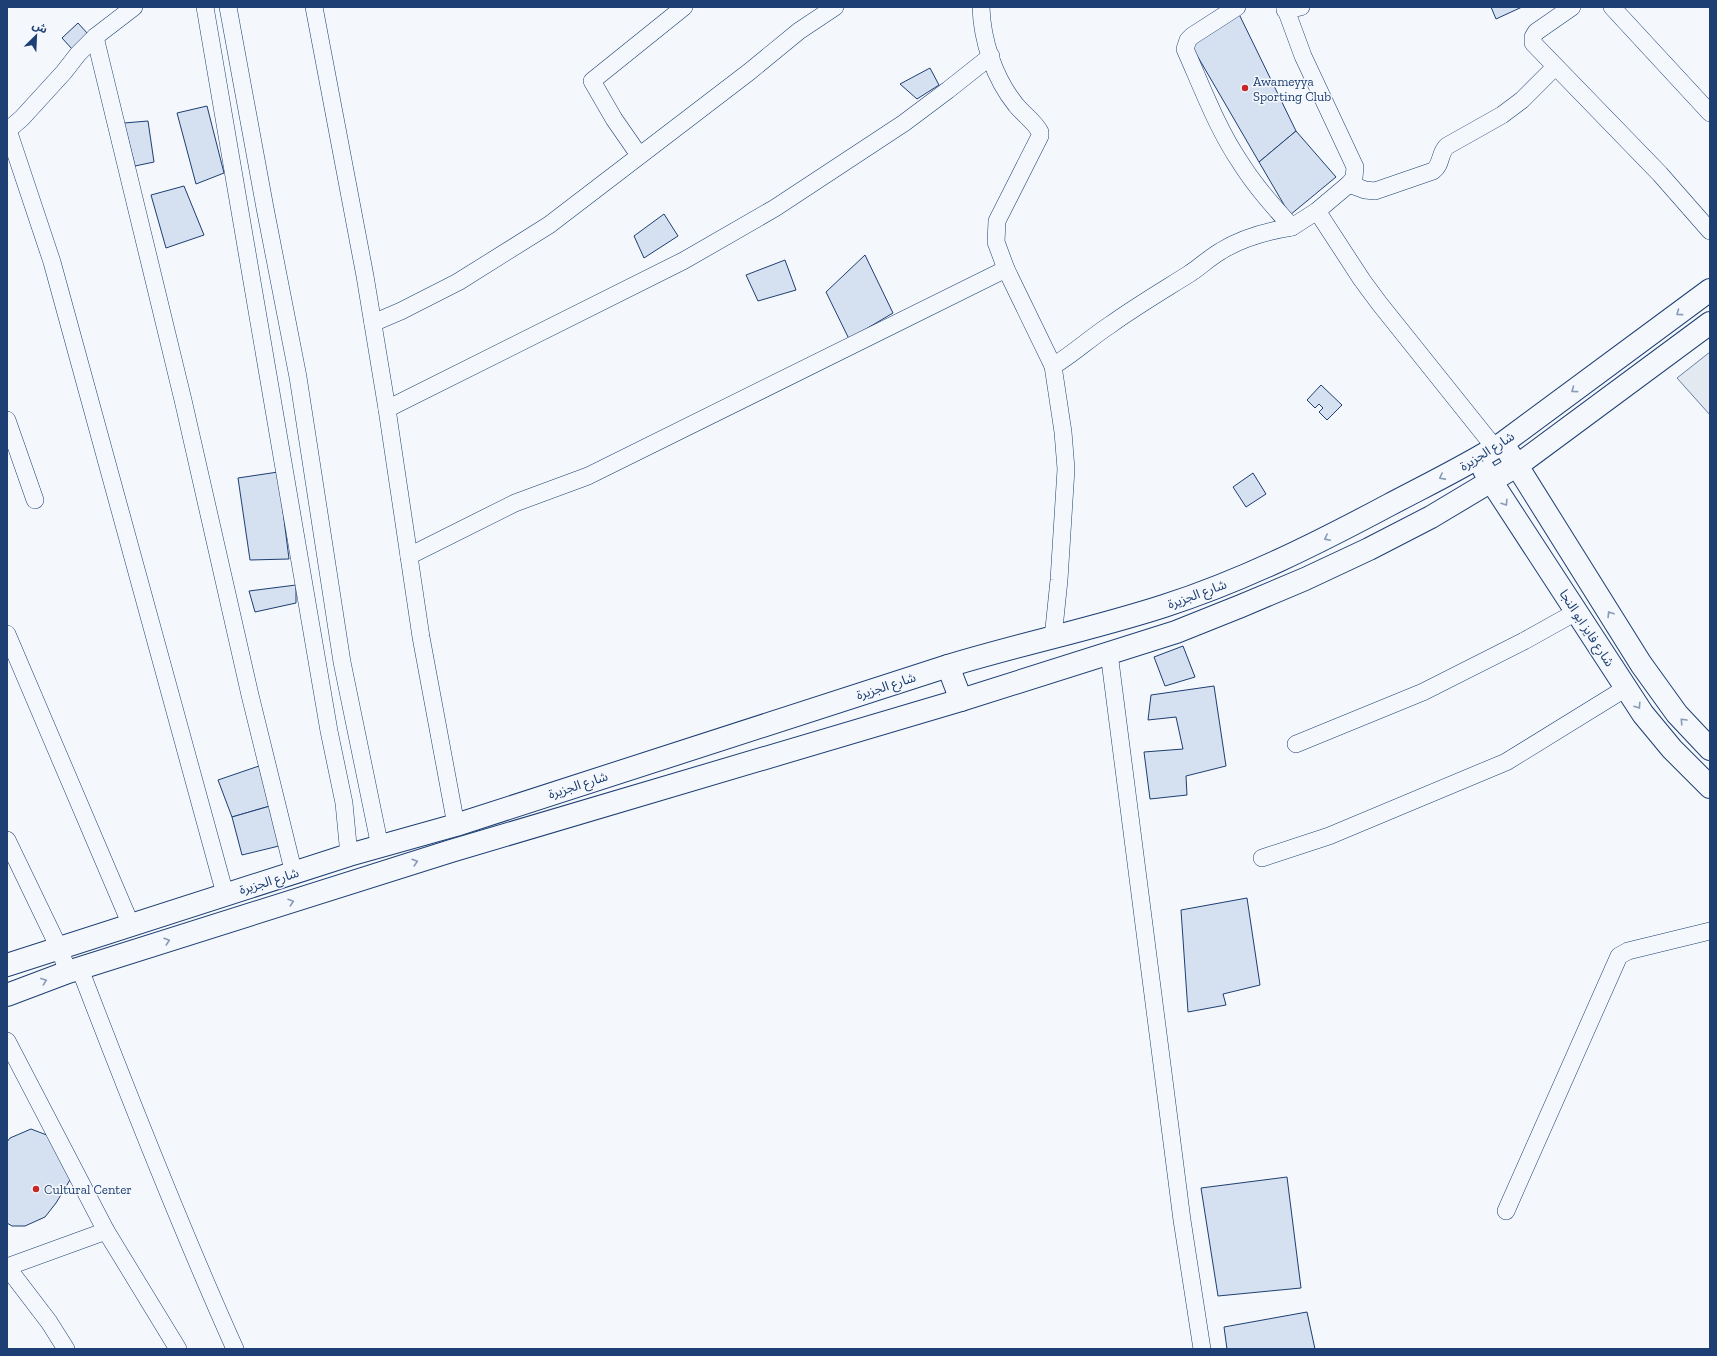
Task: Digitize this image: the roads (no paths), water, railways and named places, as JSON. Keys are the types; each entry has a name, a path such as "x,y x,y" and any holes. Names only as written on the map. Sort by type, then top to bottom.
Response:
{"main road":[{"name":"شارع الجزيرة","path":"9,961 59,948 225,894 294,874 349,855 457,824 948,666 1001,650 1109,623 1165,606 1220,586 1327,538 1491,450 1710,290"},
{"name":"شارع الجزيرة","path":"7,995 74,971 451,851 961,700 1176,632 1306,579 1431,517 1492,482 1518,466 1710,323"},
{"name":"شارع فايز ابو النجا","path":"1491,450 1518,466 1641,664 1677,714 1710,749"},
{"name":"شارع فايز ابو النجا","path":"1491,450 1492,482 1576,612 1657,732 1710,787"},
{"path":"948,666 961,700"},
{"path":"457,824 476,844"},
{"path":"451,851 457,824"}],"street":[{"path":"134,7 95,37 22,118 8,131 52,262 225,894"},
{"path":"205,7 327,723 344,803 349,855"},
{"path":"228,7 298,377 342,662 380,846"},
{"path":"314,7 373,323 421,637 457,824"},
{"path":"639,155 614,119 592,81 684,7"},
{"path":"373,323 401,311 458,282 549,225 799,31 835,7"},
{"path":"981,7 982,23 991,56 1003,86 1015,104 1040,132 1040,136 997,221 996,242 1006,269 1053,366 1063,432 1066,469 1059,580 1053,638"},
{"path":"1237,7 1192,36 1188,40 1185,50 1239,162 1266,200 1292,226"},
{"path":"1572,7 1536,32 1533,37 1533,44 1660,174 1710,231"},
{"path":"1612,7 1710,113"},
{"path":"1053,366 1073,354 1108,326 1153,295 1190,273 1220,251 1242,239 1268,231 1292,226 1317,211 1350,184 1354,178 1356,167 1303,56 1290,8"},
{"path":"95,37 181,392 250,695 294,874"},
{"path":"387,409 683,261 775,208 904,123 991,56"},
{"path":"1350,184 1365,190 1375,191 1433,170 1438,165 1441,154 1447,146 1502,115 1522,100 1555,67"},
{"path":"1317,211 1362,280 1491,450"},
{"path":"409,556 514,503 588,476 1006,269"},
{"path":"7,420 36,500"},
{"path":"1296,744 1423,692 1524,641 1576,612"},
{"path":"7,634 131,925"},
{"path":"1109,653 1182,1220 1202,1349"},
{"path":"1262,858 1329,836 1506,762 1626,688"},
{"path":"7,840 59,948 74,971 117,1065 193,1254 235,1349"},
{"path":"1506,1211 1619,956 1628,951 1710,932"},
{"path":"7,1041 106,1231 178,1349"},
{"path":"66,1349 49,1322 7,1267 106,1231"}],"place":[{"name":"Awameyya Sporting Club","path":"1245,88"},
{"name":"Cultural Center","path":"36,1189"}]}
